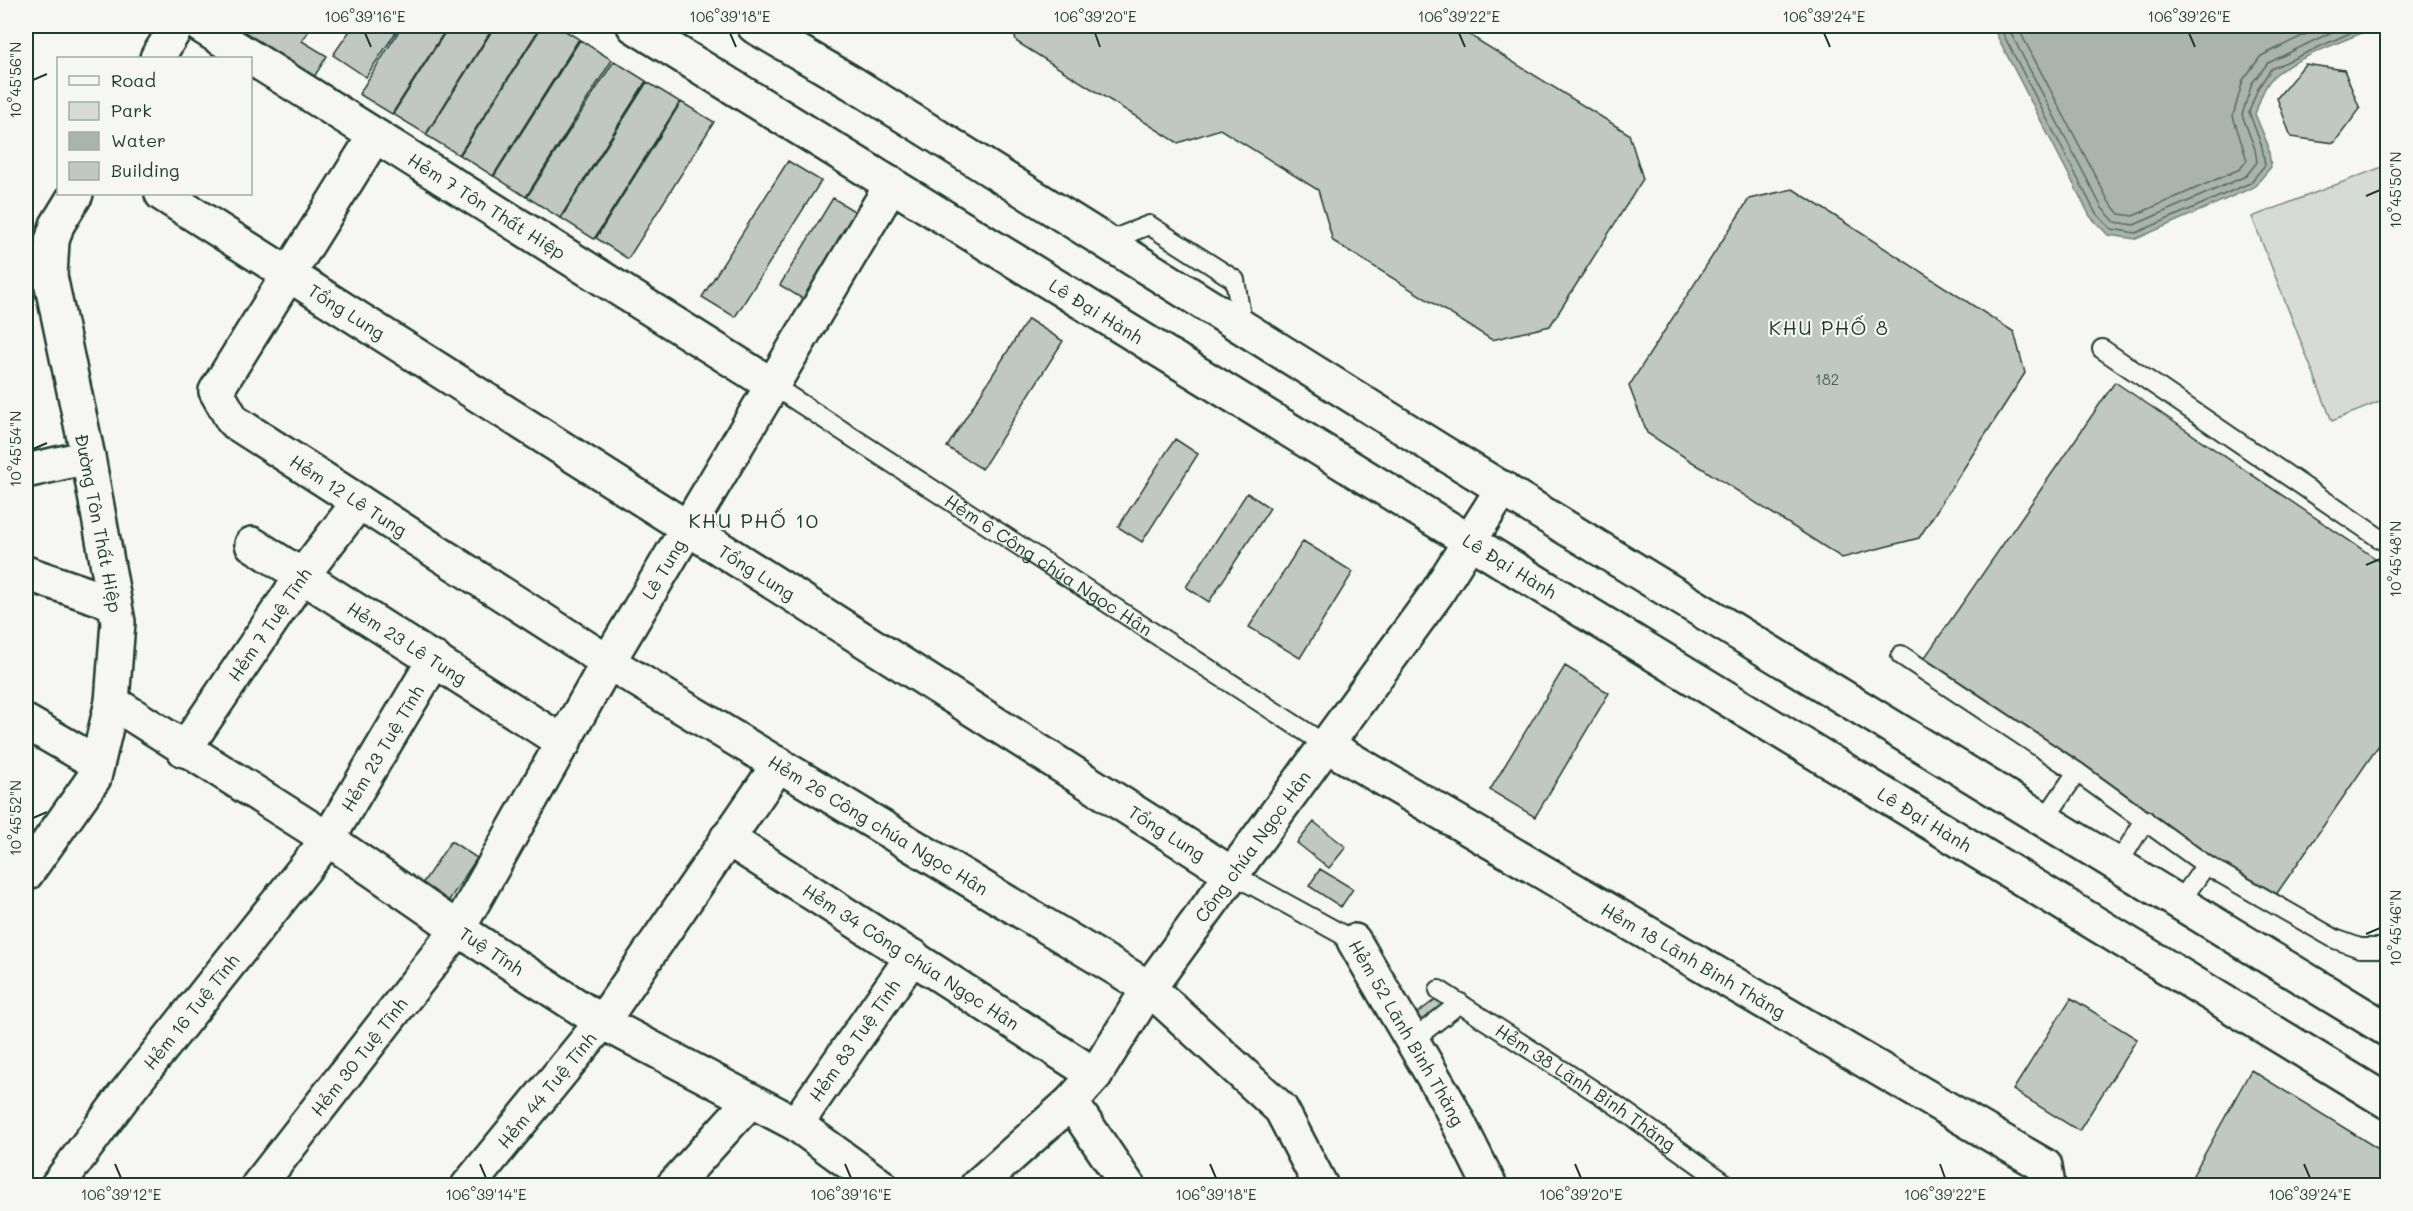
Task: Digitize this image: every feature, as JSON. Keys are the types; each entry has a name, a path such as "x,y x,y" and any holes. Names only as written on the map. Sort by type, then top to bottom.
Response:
{"street":[{"path":"158,57 177,26"},
{"name":"Hẻm 7 Tôn Thất Hiệp","path":"201,26 249,57"},
{"name":"Lê Đại Hành","path":"634,26 1470,541 2388,1102"},
{"path":"754,26 793,35 1106,242 1243,328 2388,1030"},
{"name":"Hẻm 7 Tôn Thất Hiệp","path":"252,59 772,385"},
{"path":"288,276 374,137"},
{"name":"Lê Tung","path":"458,928 608,662 892,184"},
{"name":"Đường Tôn Thất Hiệp","path":"26,874 94,778 112,702 118,622 88,457 38,271 57,225 75,195"},
{"name":"Tổng Lung","path":"164,195 288,276 688,526 1232,874"},
{"name":"Hẻm 12 Lê Tung","path":"288,276 216,391 233,421 608,662"},
{"path":"26,471 88,457"},
{"name":"Công chúa Ngọc Hân","path":"976,1185 1071,1102 1095,1075 1149,988 1437,593 1503,488"},
{"name":"Hẻm 7 Tuệ Tĩnh","path":"184,750 302,576 359,502"},
{"name":"Hẻm 23 Lê Tung","path":"252,544 435,658 564,743"},
{"path":"26,573 113,603"},
{"name":"Hẻm 23 Tuệ Tĩnh","path":"328,839 435,658"},
{"name":"Hẻm 26 Công chúa Ngọc Hân","path":"608,662 1149,988 1281,1109 1321,1185"},
{"name":"Tuệ Tĩnh","path":"112,702 184,750 328,839 458,928 602,1022 796,1124 881,1185"},
{"path":"26,722 97,763"},
{"name":"Hẻm 18 Lãnh Binh Thăng","path":"1326,745 2045,1166 2048,1185"},
{"name":"Hẻm 44 Tuệ Tĩnh","path":"468,1185 602,1022 779,764"},
{"name":"Hẻm 34 Công chúa Ngọc Hân","path":"727,838 914,956 1095,1075"},
{"name":"Hẻm 16 Tuệ Tĩnh","path":"57,1185 123,1097 328,839"},
{"name":"Hẻm 30 Tuệ Tĩnh","path":"258,1185 458,928"},
{"name":"Hẻm 52 Lãnh Binh Thăng","path":"1354,941 1410,1042 1448,1102 1490,1185"},
{"name":"Hẻm 83 Tuệ Tĩnh","path":"796,1124 914,956"},
{"path":"2353,1008 2388,1009"},
{"path":"673,1185 750,1101"},
{"path":"1071,1102 1128,1185"}],"lane":[{"path":"2102,350 2388,544"},
{"name":"Hẻm 6 Công chúa Ngọc Hân","path":"772,385 1326,745"},
{"path":"1901,655 2076,772 2206,865 2335,939 2360,948 2388,948"},
{"path":"2045,819 2076,772"},
{"path":"2118,864 2145,820"},
{"path":"2179,903 2206,865"},
{"name":"Hẻm 52 Lãnh Binh Thăng","path":"1232,874 1354,941"},
{"name":"Hẻm 38 Lãnh Binh Thăng","path":"1439,990 1613,1103 1729,1185"},
{"path":"1410,1042 1460,1003"}],"green space":[{"path":"2387,165 2387,399 2332,421 2252,217"}],"water":[{"path":"1992,26 2381,26 2292,64 2273,77 2262,94 2255,114 2268,145 2271,167 2254,187 2136,239 2108,235 2090,216"}],"building":[{"path":"241,26 312,26 302,41 327,56 314,77 238,29"},
{"path":"353,26 400,26 366,77 333,55"},
{"path":"402,26 448,26 392,114 359,94"},
{"path":"449,26 494,26 426,134 393,114"},
{"path":"495,26 541,26 459,155 426,135"},
{"path":"542,26 557,26 579,39 493,176 460,155"},
{"path":"1010,26 1455,26 1629,134 1643,179 1550,326 1492,340 1333,241 1318,190 1220,129 1178,143 1017,42"},
{"path":"580,40 612,60 526,197 494,176"},
{"path":"614,61 646,81 560,218 527,197"},
{"path":"2305,64 2344,70 2360,109 2334,143 2291,137 2277,98"},
{"path":"647,82 680,102 594,239 561,218"},
{"path":"681,102 714,122 628,259 596,238"},
{"path":"788,161 821,181 735,317 702,297"},
{"path":"1793,189 2014,332 2025,373 1919,538 1842,558 1647,433 1629,386 1749,199"},
{"path":"833,198 859,214 806,301 780,285"},
{"path":"1028,319 1063,341 982,469 947,447"},
{"path":"2115,382 2388,567 2388,732 2271,902 1921,663"},
{"path":"1175,439 1198,454 1142,542 1118,527"},
{"path":"1247,493 1270,508 1209,602 1186,587"},
{"path":"1303,541 1353,572 1300,658 1249,627"},
{"path":"1565,666 1609,693 1535,817 1490,790"},
{"path":"1314,822 1346,847 1329,868 1297,843"},
{"path":"451,841 477,858 446,905 420,887"},
{"path":"1320,869 1353,889 1341,907 1309,886"},
{"path":"1437,998 1445,1009 1418,1030 1410,1019"},
{"path":"2071,998 2137,1039 2079,1131 2013,1090"},
{"path":"2251,1070 2388,1155 2388,1186 2187,1186"}],"district":[{"name":"KHU PHỐ 8","path":"1829,327"},
{"name":"KHU PHỐ 10","path":"754,520"}]}
